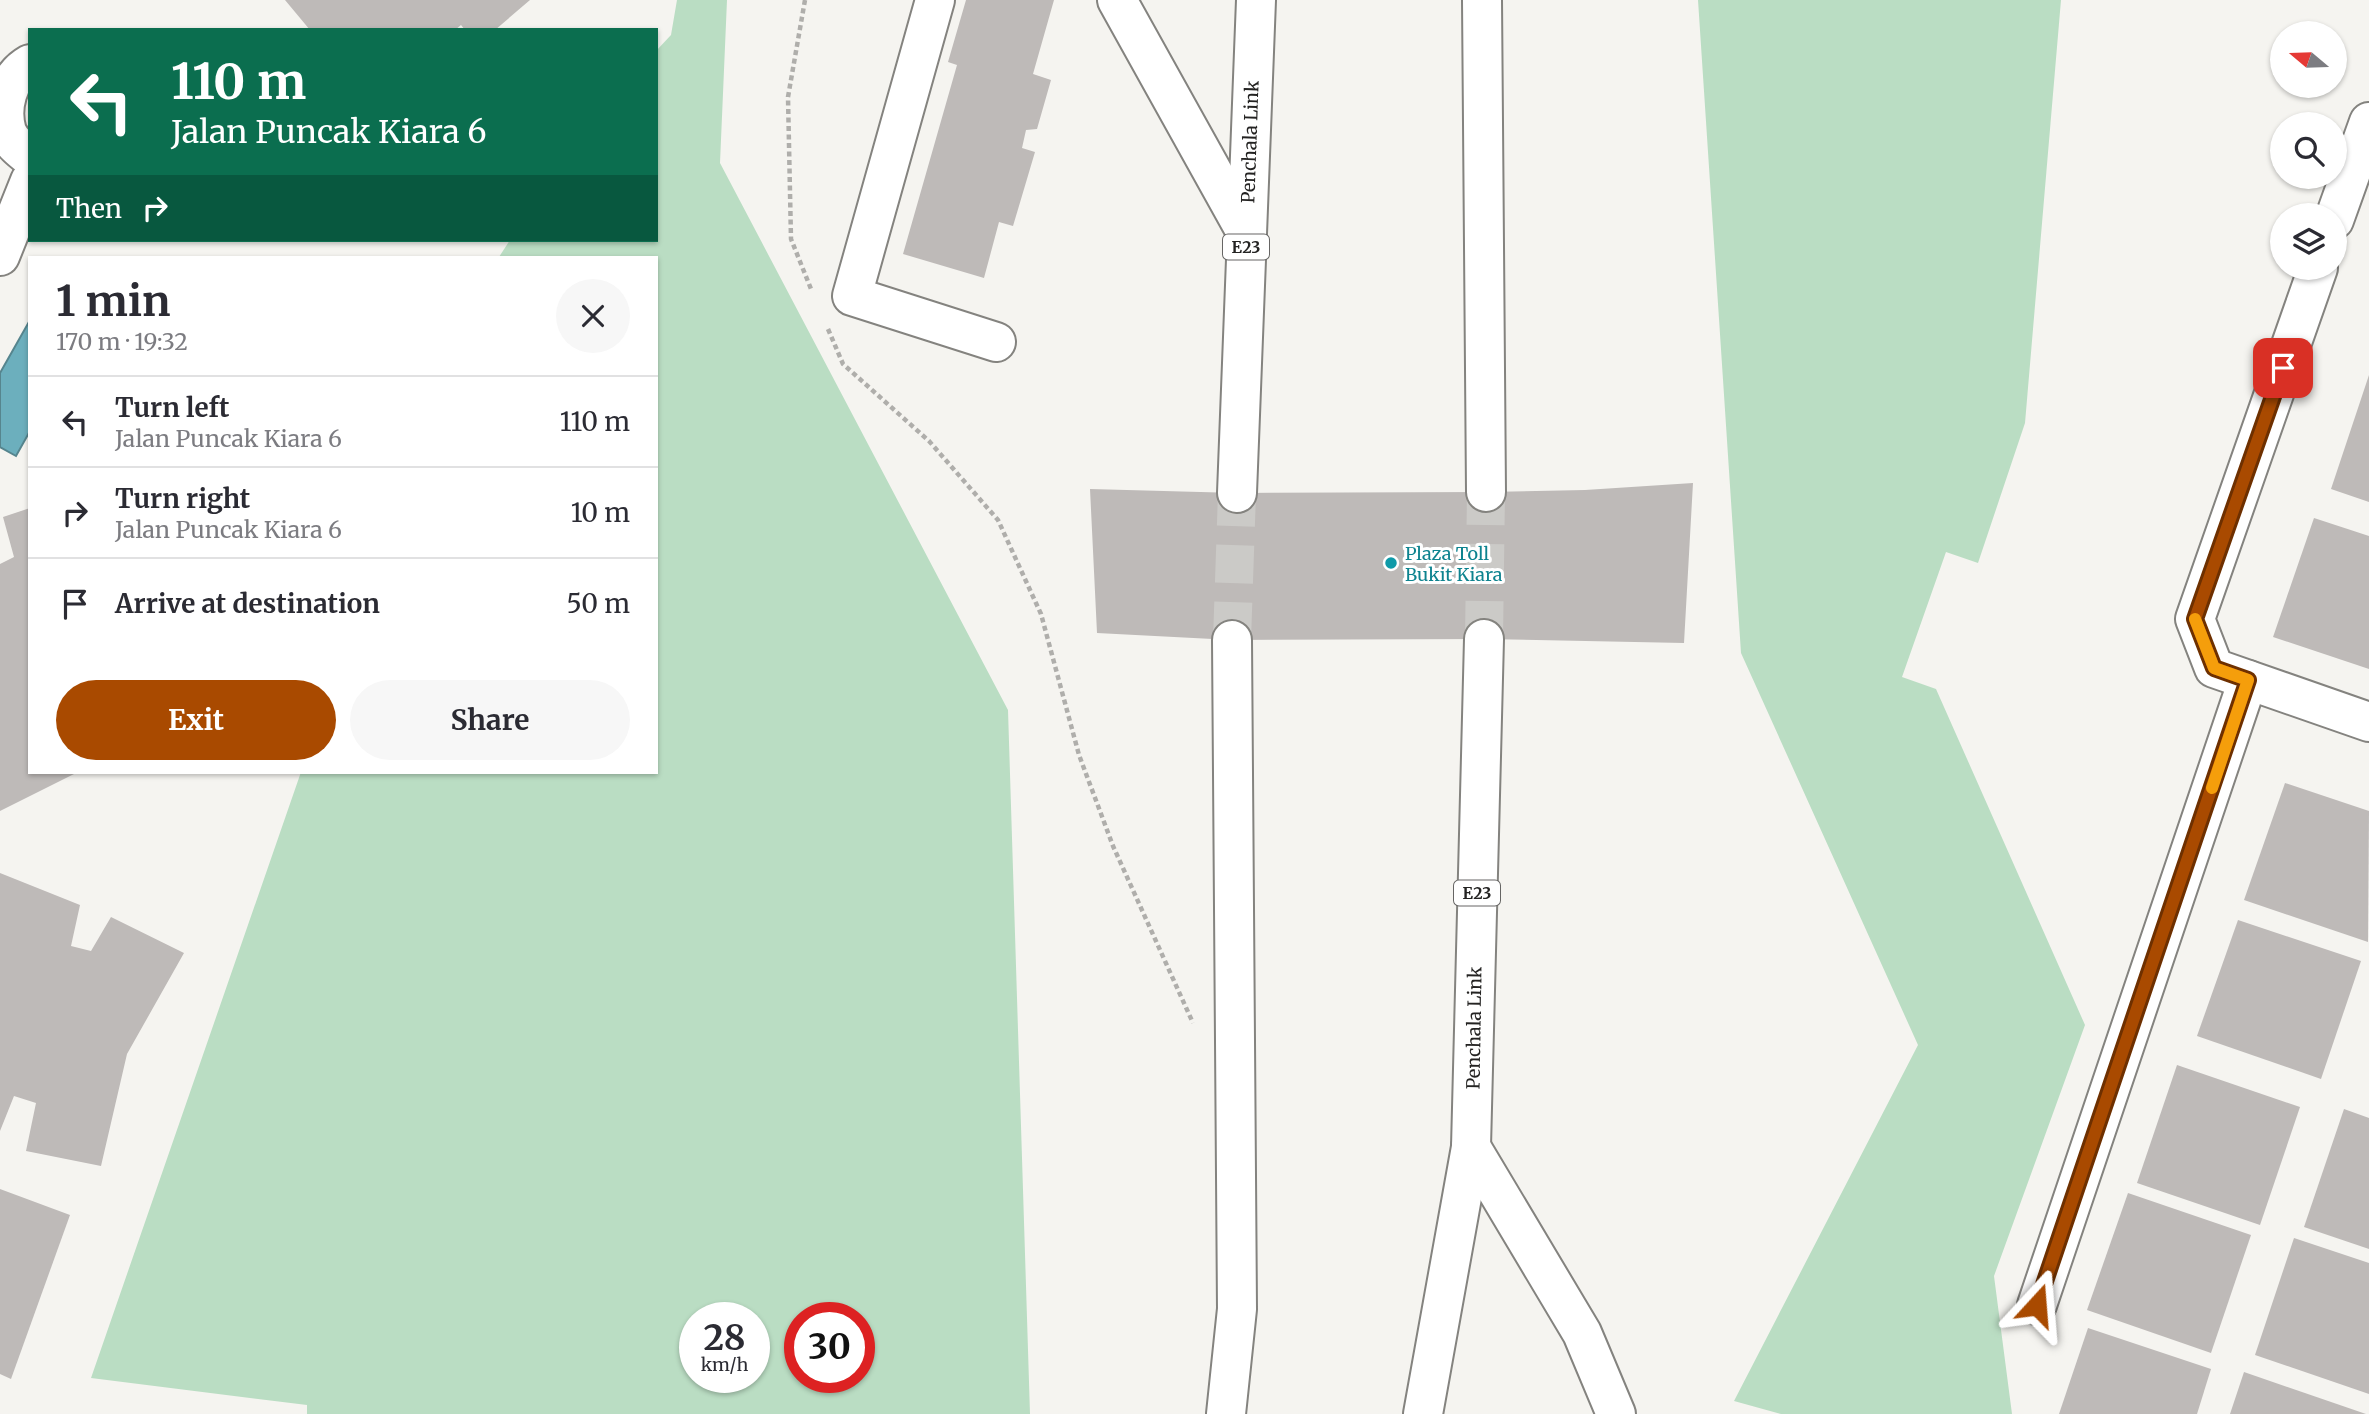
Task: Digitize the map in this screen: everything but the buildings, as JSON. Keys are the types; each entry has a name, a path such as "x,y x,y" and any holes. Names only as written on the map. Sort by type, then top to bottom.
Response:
{"main road":[{"path":"934,0 852,296 996,342"},
{"path":"1117,0 1246,232"},
{"name":"Penchala Link","path":"1237,493 1256,0"},
{"path":"1482,0 1486,492"},
{"path":"12,147 3,115 4,97 14,73"},
{"path":"2340,203 2369,122"},
{"path":"0,256 28,186"},
{"path":"2314,280 2195,619 2214,668 2369,722"},
{"name":"Penchala Link","path":"1423,1414 1471,1147 1484,639"},
{"path":"1226,1414 1237,1309 1232,640"},
{"path":"2037,1305 2248,680"},
{"path":"1471,1147 1582,1334 1616,1414"}],"path":[{"path":"805,0 788,97 791,239 817,302"},
{"path":"827,327 843,364 929,440 998,520 1041,614 1079,755 1113,846 1194,1024"}],"green space":[{"path":"677,0 727,0 720,163 1008,710 1030,1414 307,1414 307,1405 91,1378 300,774 658,774 658,256 500,256 509,242 658,242 658,49 671,35"},
{"path":"1698,0 2061,0 2025,423 1978,563 1946,552 1902,677 1936,689 2085,1025 1994,1276 2012,1414 1781,1414 1734,1401 1918,1045 1741,653"}],"water":[{"path":"28,324 28,435 16,456 0,447 0,373"}],"tunnel":[{"path":"1484,639 1486,492"},
{"path":"1232,640 1237,493"}],"slow traffic":[{"path":"2195,619 2214,668 2248,680 2212,788"}],"place":[{"name":"Plaza Toll Bukit Kiara","path":"1391,563"}],"route":[{"path":"2037,1305 2248,680 2214,668 2195,619 2283,368"}]}
